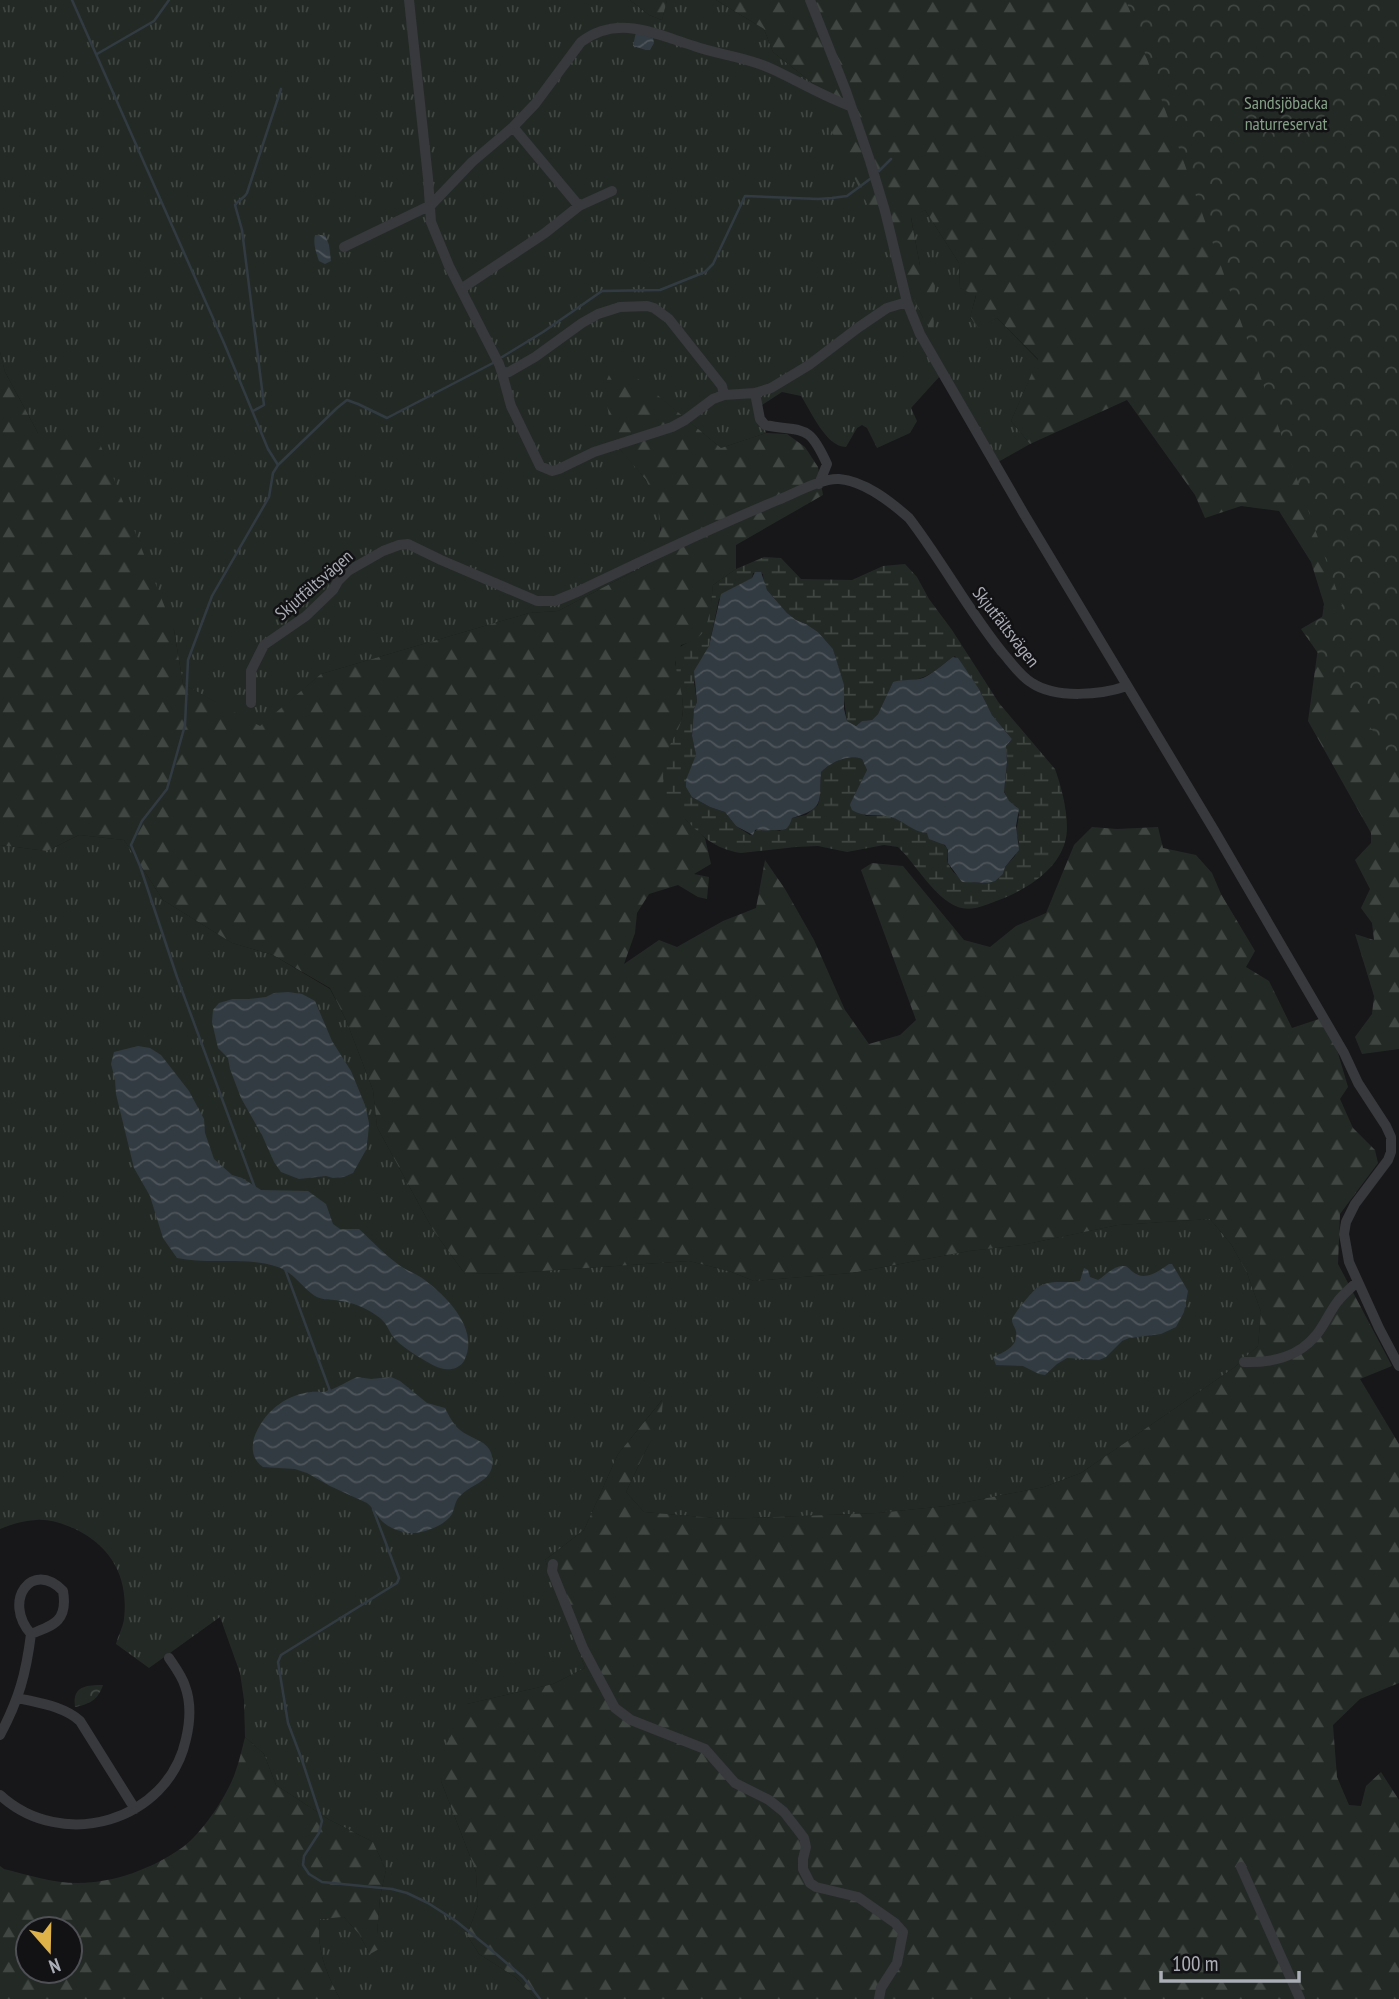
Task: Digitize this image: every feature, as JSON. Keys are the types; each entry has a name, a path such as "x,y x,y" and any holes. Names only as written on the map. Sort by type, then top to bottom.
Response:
{"street":[{"path":"409,0 431,222 499,364 511,406 540,466 552,471 559,469 594,452 672,427 713,398 755,393 771,388 810,365 887,308 907,302"},
{"path":"810,0 870,160 907,302 928,349 1344,1053 1358,1083 1386,1126 1391,1138 1388,1160 1354,1204 1344,1230 1349,1262 1357,1282 1399,1366"},
{"path":"344,247 431,205 472,162 513,127 549,86 581,42 601,30 616,27 658,33 696,47 750,61 771,68 826,97 850,106"},
{"path":"513,127 579,206"},
{"path":"461,289 545,233 579,206 612,191"},
{"path":"502,373 509,372 535,357 582,323 608,309 646,306 654,308 669,319 722,386 724,395"},
{"path":"755,393 765,425 803,430 811,435 827,464 819,484"},
{"name":"Skjutfältsvägen","path":"251,703 251,671 264,645 306,616 348,571 383,551 408,544 516,593 545,602 565,598 713,527 819,484 839,479 856,483 909,518 994,642 1032,684 1064,694 1116,690 1127,686"},
{"path":"1244,1362 1262,1363 1284,1358 1305,1347 1318,1333 1338,1301 1357,1282"},
{"path":"553,1564 552,1571 583,1648 615,1709 631,1720 705,1749 735,1783 784,1812 804,1838 806,1847 803,1869 810,1883 816,1887 858,1897 895,1923 903,1932 897,1963 881,1988 879,1999"},
{"path":"0,1735 18,1698 26,1670 31,1634 20,1616 19,1597 23,1588 29,1584 38,1580 49,1581 63,1591 65,1609 54,1623 31,1634"},
{"path":"0,1795 22,1811 44,1820 68,1825 116,1818 135,1809 155,1794 172,1776 183,1754 190,1722 185,1686 169,1658"},
{"path":"18,1698 74,1715 135,1809"},
{"path":"1241,1867 1300,1999"}],"green space":[{"path":"0,0 630,0 649,15 662,20 667,0 716,0 764,29 773,52 830,97 898,265 923,318 920,266 911,217 925,210 959,263 960,288 976,295 970,318 978,327 997,318 1038,360 1011,421 1030,444 991,466 940,376 911,408 917,421 910,433 877,448 867,428 862,425 857,428 846,447 832,441 814,419 801,396 782,392 759,407 766,433 721,448 657,395 619,448 649,486 659,507 659,535 650,563 558,611 529,613 321,674 260,727 183,684 174,630 38,433 5,372 0,352"},
{"path":"630,0 667,0 662,20 649,15"},
{"path":"716,0 1399,0 1399,1049 1362,1054 1355,1037 1372,1014 1374,996 1355,934 1374,940 1372,923 1361,908 1370,889 1355,860 1371,843 1371,833 1308,721 1324,604 1311,562 1279,511 1241,506 1205,518 1195,495 1127,400 1030,444 1011,421 1038,359 997,318 978,328 970,317 976,296 960,288 959,263 925,210 911,218 920,266 935,283 933,332 923,318 831,130 830,97 773,52 764,29"},
{"name":"Sandsjöbacka naturreservat","path":"1126,0 1399,0 1399,768 1301,629 1342,605"},
{"path":"0,352 5,372 38,433 98,439 174,630 183,684 260,726 321,674 529,613 558,611 650,563 661,529 658,505 646,480 619,448 610,422 604,387 611,370 625,368 721,448 766,433 787,434 805,447 818,467 823,495 736,545 736,569 713,585 705,630 698,638 681,645 675,663 682,689 683,709 681,725 672,741 685,819 705,838 711,864 694,874 709,877 707,899 698,897 678,885 649,894 637,913 635,933 624,964 659,940 677,947 723,921 756,908 765,860 814,940 845,1010 869,1044 900,1035 916,1020 861,870 872,863 903,866 964,940 990,947 1016,926 1046,913 1074,845 1092,827 1158,827 1163,848 1196,855 1212,873 1221,894 1255,951 1246,967 1269,981 1292,1028 1322,1018 1338,1053 1348,1087 1340,1099 1353,1128 1375,1150 1378,1163 1340,1214 1338,1264 1392,1366 1360,1379 1399,1444 1399,1683 1360,1699 1333,1725 1337,1777 1349,1805 1361,1806 1366,1786 1381,1772 1399,1800 1399,1999 536,1999 515,1977 479,1954 467,1935 478,1905 476,1872 441,1781 446,1745 467,1704 553,1684 585,1668 545,1560 584,1530 618,1454 663,1399 661,1424 626,1492 644,1512 725,1519 878,1513 946,1506 1044,1487 1081,1473 1235,1367 1258,1346 1261,1312 1247,1273 1231,1244 1210,1219 1118,1225 1022,1245 969,1251 852,1273 754,1281 729,1271 689,1261 465,1274 433,1230 377,1127 373,1090 346,1020 330,988 273,955 232,943 163,900 124,840 79,835 47,851 0,845"},
{"path":"764,557 781,558 801,579 852,580 883,566 905,564 917,577 999,703 1055,769 1065,806 1067,834 1055,862 1039,878 1009,896 968,909 949,903 933,889 898,847 884,845 847,852 818,846 741,853 716,845 696,830 670,803 664,786 665,759 682,716 683,702 676,655 680,647 700,636 706,627 713,585 736,569","holes":["753,573 763,574 767,590 787,613 818,632 833,649 841,677 847,721 856,726 862,721 872,720 878,714 893,682 926,676 955,656 979,689 992,715 1012,739 1006,746 1004,791 1009,802 1017,807 1019,815 1016,833 1019,842 1015,856 1005,867 1003,874 992,881 982,883 965,880 951,869 947,849 936,839 893,818 883,815 866,816 851,802 867,770 862,759 846,758 825,768 821,772 818,805 806,815 792,818 780,831 758,829 750,835 736,826 725,812 692,797 696,755 692,736 697,702 694,682 709,646 719,599 752,578"]},
{"path":"79,835 124,840 163,900 232,943 273,955 330,989 346,1020 373,1090 377,1127 433,1230 465,1274 689,1261 729,1271 754,1281 852,1273 969,1251 1022,1245 1118,1225 1210,1219 1231,1244 1247,1273 1261,1312 1258,1346 1235,1367 1081,1473 1044,1487 946,1506 878,1513 725,1519 644,1512 626,1492 660,1424 662,1400 618,1454 584,1530 545,1560 585,1668 553,1684 467,1704 441,1781 476,1872 478,1905 467,1935 479,1954 515,1977 536,1999 340,1999 323,1960 319,1940 320,1919 344,1917 359,1934 370,1954 377,1935 380,1897 386,1870 373,1842 328,1819 276,1785 264,1754 245,1737 240,1673 220,1617 149,1668 116,1644 124,1619 123,1589 114,1564 97,1543 73,1528 50,1521 27,1521 0,1529 0,845 47,851"},
{"path":"103,1685 93,1700 75,1707 78,1691 86,1686"},
{"path":"245,1737 264,1754 276,1785 328,1819 373,1842 386,1870 380,1897 377,1935 379,1949 370,1954 359,1934 344,1917 320,1919 319,1940 323,1960 340,1999 0,1999 0,1866 59,1882 78,1883 133,1873 183,1847 198,1833 226,1792 238,1764"}],"water":[{"path":"636,32 653,38 654,43 650,50 633,46"},
{"path":"315,235 325,235 329,245 331,261 325,264 319,261"},
{"path":"755,572 761,572 767,590 787,613 818,632 833,649 844,685 847,721 856,726 862,721 872,720 878,714 893,682 923,678 953,657 958,658 979,689 992,715 1012,739 1006,746 1004,792 1009,801 1019,809 1016,826 1019,850 995,881 962,882 948,863 948,850 945,845 929,839 927,833 917,831 891,817 862,814 852,810 851,802 867,770 862,759 840,760 821,772 818,803 810,811 792,818 784,829 758,829 753,835 736,826 725,812 692,797 686,787 686,780 696,755 692,736 697,702 694,671 709,646 721,594 752,578"},
{"path":"288,992 302,994 315,1001 332,1041 351,1071 365,1105 369,1123 366,1150 353,1173 344,1177 299,1179 281,1172 241,1098 228,1058 218,1048 212,1022 213,1010 219,1003"},
{"path":"138,1046 150,1048 161,1055 189,1091 204,1119 205,1133 214,1159 232,1175 261,1190 308,1191 326,1204 333,1224 340,1229 359,1229 394,1261 423,1279 443,1296 465,1327 468,1349 462,1364 454,1369 447,1369 430,1363 393,1337 383,1320 371,1312 352,1303 318,1298 278,1267 253,1262 177,1258 163,1238 150,1196 134,1168 116,1094 111,1064 114,1052"},
{"path":"1172,1264 1188,1291 1184,1312 1176,1327 1161,1334 1122,1341 1106,1357 1099,1360 1067,1358 1045,1375 1023,1366 996,1365 993,1357 1006,1351 1015,1341 1013,1318 1038,1287 1048,1283 1080,1281 1084,1268 1088,1270 1090,1277 1098,1280 1119,1266 1147,1276"},
{"path":"357,1377 391,1377 400,1381 427,1403 445,1408 458,1428 483,1443 490,1451 491,1471 459,1497 452,1514 439,1526 414,1533 395,1529 383,1522 367,1503 307,1473 295,1469 263,1467 255,1458 254,1438 258,1429 269,1413 283,1401 301,1394 327,1391"}],"waterway":[{"path":"72,0 268,449 278,465 273,473 269,497 212,596 188,660 185,725 167,789 142,821 131,845 255,1188"},
{"path":"97,54 154,21 169,0"},
{"path":"253,411 264,405 242,230 235,205 247,193 281,89"},
{"path":"879,171 891,159"},
{"path":"502,357 602,291 660,290 705,272 713,264 745,196 818,199 847,196 870,179"},
{"path":"278,465 347,400 387,418 493,363"},
{"path":"285,1269 330,1391"},
{"path":"373,1509 399,1578 397,1583 281,1655 278,1662 288,1723 322,1821 319,1833 304,1856 303,1865 309,1874 322,1882 392,1889 428,1903 488,1947 523,1977 540,1999"}]}
